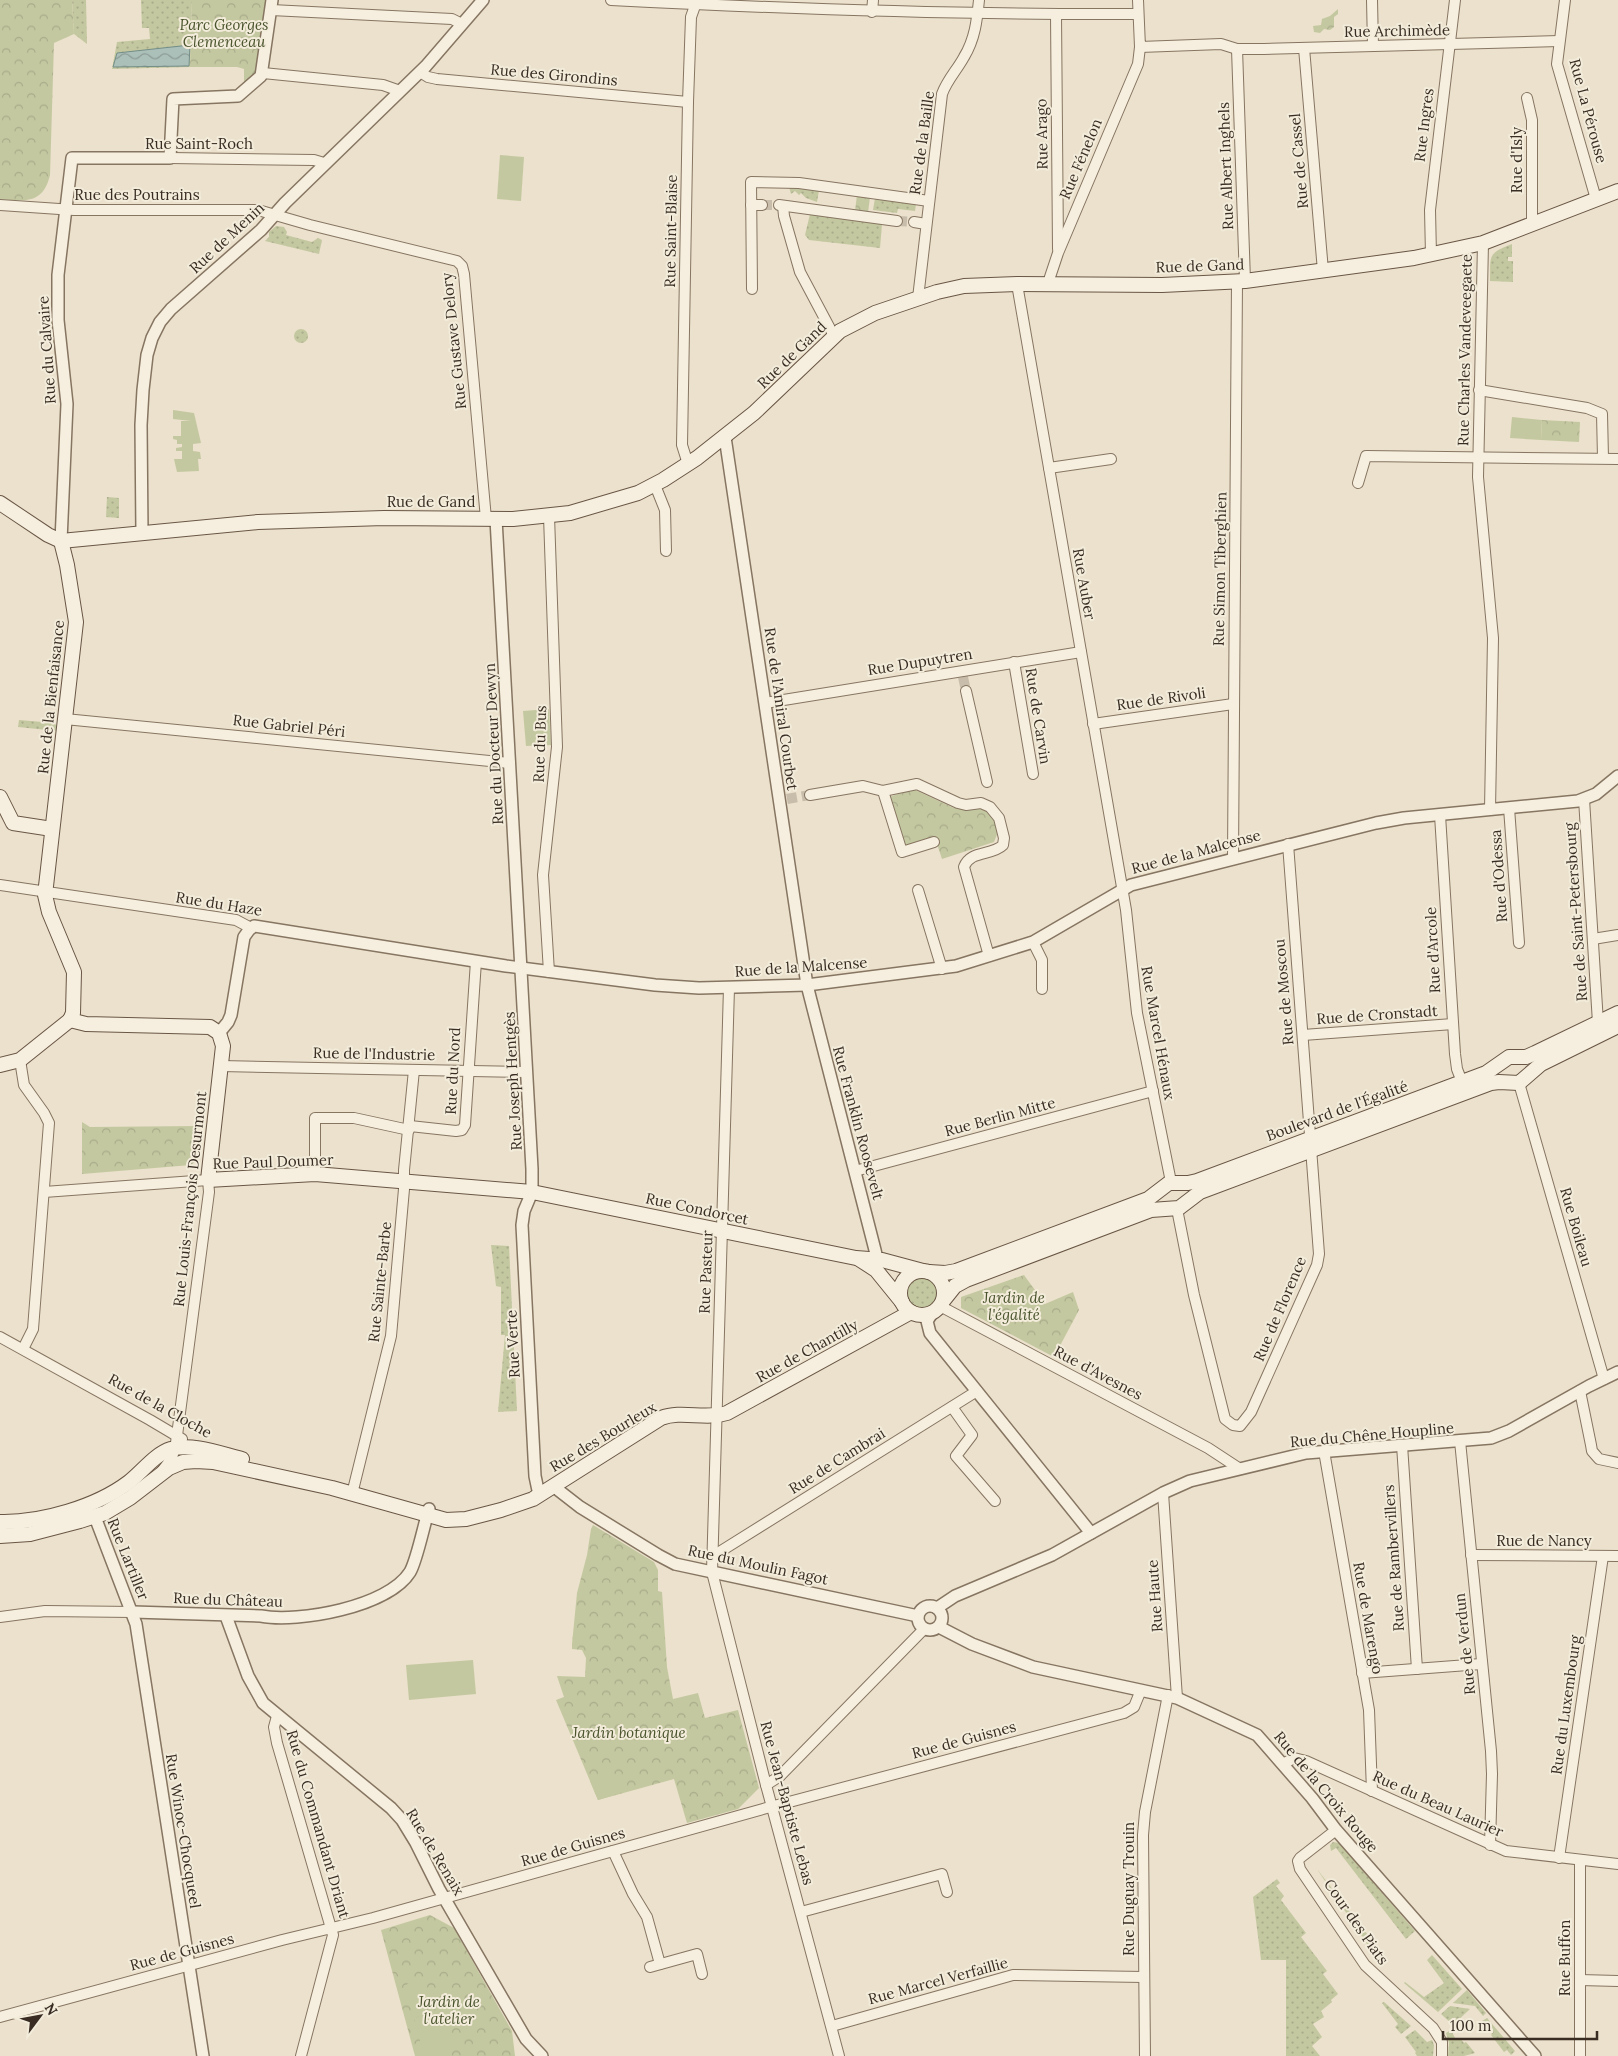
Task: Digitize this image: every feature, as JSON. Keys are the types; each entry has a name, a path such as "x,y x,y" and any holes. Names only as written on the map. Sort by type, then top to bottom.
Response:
{"main road":[{"name":"Rue de Gand","path":"61,541 272,521 384,518 491,519 549,516 576,512 631,495 655,485 688,464 766,403 834,336 851,324 866,317 918,298 956,288 1017,284 1162,285 1241,281 1431,255 1483,243 1618,191"},
{"path":"0,503 48,535 61,541"},
{"name":"Rue de la Bienfaisance","path":"61,541 76,616 46,891 48,909 74,972 73,1013 70,1020"},
{"path":"0,797 13,823 52,829"},
{"path":"1618,1013 1535,1053 1526,1056 1511,1056 1504,1061 1501,1067 1501,1074 1505,1079 1518,1081 1541,1064 1618,1026"},
{"path":"0,1065 20,1060 70,1020 86,1024 210,1027 219,1033"},
{"name":"Rue Louis-François Desurmont","path":"208,1180 223,1046 219,1033"},
{"path":"1518,1057 1527,1064 1528,1071 1518,1081"},
{"name":"Boulevard de l'Égalité","path":"939,1306 950,1290 966,1280 1151,1210 1178,1206 1200,1192 1491,1071 1504,1061"},
{"name":"Boulevard de l'Égalité","path":"926,1272 944,1273 956,1271 1148,1199 1170,1184 1192,1183 1491,1083 1518,1081"},
{"name":"Rue Paul Doumer","path":"208,1180 315,1174 532,1192"},
{"path":"1170,1184 1184,1186 1187,1192 1178,1206 1165,1205 1161,1200 1170,1184"},
{"name":"Rue Condorcet","path":"532,1192 856,1258 876,1264 926,1272"},
{"path":"876,1264 907,1307 922,1315 939,1306 944,1292 937,1276 926,1272 911,1274 904,1280 900,1291 907,1307"},
{"name":"Rue de Chantilly","path":"716,1415 731,1411 907,1307"},
{"name":"Rue des Bourleux","path":"539,1495 661,1418 671,1415 716,1415"},
{"path":"0,1522 31,1520 90,1503 118,1489 176,1442"},
{"name":"Rue de la Cloche","path":"176,1442 353,1490 428,1513"},
{"name":"Rue de la Cloche","path":"158,1475 169,1468 190,1461 213,1462 353,1490"},
{"path":"0,1536 30,1534 95,1517 130,1498 158,1475"},
{"path":"428,1513 480,1515 512,1507 539,1495"},
{"path":"90,1503 95,1517"}],"street":[{"name":"Rue de Menin","path":"142,533 141,404 147,355 152,338 160,322 171,309 253,238 324,164 420,72 483,0"},
{"path":"611,0 825,5 872,12 1056,15 1138,14"},
{"path":"872,12 873,0"},
{"name":"Rue de la Baille","path":"918,298 942,94 946,83 970,47 978,14 979,0"},
{"name":"Rue Fénelon","path":"1048,283 1058,253 1138,64 1140,47 1138,0"},
{"path":"1372,0 1373,46"},
{"name":"Rue Ingres","path":"1431,255 1430,210 1456,0"},
{"name":"Rue La Pérouse","path":"1565,0 1559,41 1558,73 1596,199"},
{"name":"Rue Saint-Blaise","path":"688,464 682,445 688,102 691,17 696,2"},
{"path":"170,158 173,99 238,96 263,72 272,5 452,19 462,24"},
{"name":"Rue Arago","path":"1056,15 1058,253"},
{"name":"Rue Archimède","path":"1140,47 1221,44 1237,49 1559,41"},
{"name":"Rue de Cassel","path":"1304,48 1322,271"},
{"name":"Rue Albert Inghels","path":"1237,49 1241,281"},
{"path":"263,72 389,86 400,91"},
{"name":"Rue des Girondins","path":"420,72 437,79 688,102"},
{"name":"Rue d'Isly","path":"1527,98 1532,120 1532,224"},
{"name":"Rue Saint-Roch","path":"72,158 314,160 324,164"},
{"name":"Rue du Calvaire","path":"61,541 67,404 58,320 58,286 72,158"},
{"path":"752,289 751,182 799,183 929,201"},
{"name":"Rue des Poutrains","path":"0,205 65,210 251,210 274,216"},
{"path":"751,205 762,205"},
{"path":"834,336 802,276 781,205 897,221"},
{"name":"Rue Gustave Delory","path":"274,216 447,257 457,261 462,266 491,519"},
{"path":"914,222 926,224"},
{"name":"Rue Charles Vandeveegaete","path":"1483,243 1478,456 1493,638 1490,810"},
{"name":"Rue Simon Tiberghien","path":"1233,858 1233,704 1241,281"},
{"name":"Rue Auber","path":"1017,284 1121,889"},
{"path":"1479,390 1587,408 1602,414 1603,458"},
{"name":"Rue de l'Amiral Courbet","path":"724,437 765,703 783,799 807,984"},
{"name":"Rue Charles Vandeveegaete","path":"1358,483 1366,456 1478,456"},
{"path":"1478,456 1618,459"},
{"path":"1049,468 1111,459"},
{"path":"655,485 665,510 666,551"},
{"name":"Rue du Bus","path":"549,516 557,747 543,875 549,972"},
{"name":"Rue du Docteur Dewyn","path":"491,519 510,763 522,968"},
{"name":"Rue Dupuytren","path":"765,703 962,674 1014,662 1081,652"},
{"name":"Rue de Carvin","path":"1014,662 1032,774"},
{"path":"966,691 987,782"},
{"name":"Rue de Rivoli","path":"1093,724 1233,704"},
{"name":"Rue Gabriel Péri","path":"65,719 510,763"},
{"name":"Rue de la Malcense","path":"522,968 675,987 729,988 807,984 942,969 1033,942 1131,884 1376,823 1584,799 1601,791 1618,776"},
{"path":"810,795 863,786 883,791 917,784 958,803 985,804 997,814 1004,838 1003,845 997,850 971,858 964,867 989,956"},
{"path":"883,791 902,852 934,842"},
{"name":"Rue de Saint-Petersbourg","path":"1584,799 1598,1023"},
{"name":"Rue d'Odessa","path":"1509,808 1519,943"},
{"name":"Rue d'Arcole","path":"1440,815 1456,1062 1462,1082"},
{"name":"Rue de Moscou","path":"1288,844 1312,1144"},
{"name":"Rue du Haze","path":"0,885 236,920 251,928 257,926 268,927 522,968"},
{"name":"Rue Marcel Hénaux","path":"1121,889 1126,910 1135,997 1170,1184"},
{"path":"918,890 942,969"},
{"path":"219,1033 231,1015 243,941 251,928"},
{"path":"1593,939 1618,935"},
{"path":"1033,942 1042,960 1042,989"},
{"name":"Rue du Nord","path":"409,1128 456,1131 464,1128 466,1122 467,1071 476,961"},
{"name":"Rue Joseph Hentgès","path":"522,968 532,1192"},
{"name":"Rue Franklin Roosevelt","path":"807,984 855,1171 876,1264"},
{"name":"Rue Pasteur","path":"713,1556 729,988"},
{"name":"Rue de Cronstadt","path":"1303,1035 1453,1024"},
{"path":"20,1060 24,1085 49,1123 32,1329 23,1349"},
{"name":"Rue de l'Industrie","path":"221,1066 527,1072"},
{"name":"Rue Sainte-Barbe","path":"353,1490 391,1336 414,1070"},
{"name":"Rue Boileau","path":"1518,1081 1604,1379"},
{"name":"Rue Berlin Mitte","path":"855,1171 1153,1092"},
{"path":"315,1174 315,1118 354,1118 409,1128"},
{"name":"Rue de Florence","path":"1178,1206 1194,1295 1226,1419 1228,1423 1237,1426 1248,1418 1319,1260 1312,1144"},
{"name":"Rue Paul Doumer","path":"44,1192 208,1180"},
{"name":"Rue Louis-François Desurmont","path":"158,1475 168,1464 176,1442 209,1192 208,1180"},
{"name":"Rue Verte","path":"532,1192 522,1218 522,1243 535,1476 539,1495"},
{"path":"939,1306 927,1321 930,1333 1091,1533"},
{"name":"Rue d'Avesnes","path":"939,1306 1208,1448 1240,1469"},
{"name":"Rue de la Cloche","path":"0,1338 23,1349 176,1442"},
{"name":"Rue du Chêne Houpline","path":"937,1608 955,1596 1052,1555 1163,1493 1190,1481 1297,1455 1324,1451 1491,1438 1503,1434 1618,1372"},
{"name":"Rue de Cambrai","path":"713,1556 977,1391"},
{"path":"1580,1391 1592,1451 1599,1459 1618,1463"},
{"path":"952,1407 972,1435 956,1456 995,1501"},
{"name":"Rue de Verdun","path":"1460,1441 1492,1774 1490,1845"},
{"name":"Rue de Rambervillers","path":"1402,1445 1417,1669"},
{"name":"Rue de Marengo","path":"1324,1451 1369,1718 1372,1791"},
{"name":"Rue du Moulin Fagot","path":"553,1486 580,1507 663,1558 682,1566 918,1616"},
{"name":"Rue Haute","path":"1163,1493 1172,1696"},
{"name":"Rue du Château","path":"0,1618 45,1611 132,1612 274,1618 328,1613 354,1606 376,1597 401,1581 410,1572 428,1513"},
{"name":"Rue Lartiller","path":"95,1517 132,1612"},
{"name":"Rue de Nancy","path":"1471,1555 1618,1556"},
{"name":"Rue Jean-Baptiste Lebas","path":"713,1556 712,1572 766,1785 839,2056"},
{"name":"Rue du Luxembourg","path":"1559,1858 1603,1556"},
{"path":"927,1606 937,1608 942,1617 939,1627 931,1631 919,1625 918,1616 921,1610 927,1606"},
{"name":"Rue Winoc-Chocqueel","path":"132,1612 137,1630 203,2056"},
{"name":"Rue de Renaix","path":"226,1616 255,1692 263,1703 396,1813 416,1843 445,1898 526,2039 542,2056"},
{"name":"Rue de la Croix Rouge","path":"939,1627 972,1644 1033,1667 1172,1696 1257,1735 1336,1830 1535,2056"},
{"path":"766,1785 780,1776 924,1629"},
{"path":"1362,1673 1481,1664"},
{"name":"Rue de Guisnes","path":"0,2017 1124,1713 1134,1707 1141,1690"},
{"name":"Rue Duguay Trouin","path":"1145,2056 1144,1818 1172,1696"},
{"name":"Rue du Commandant Driant","path":"278,1716 274,1727 277,1743 332,1928 332,1944 302,2056"},
{"name":"Rue du Beau Laurier","path":"1283,1764 1289,1759 1300,1759 1506,1851 1618,1864"},
{"name":"Cour des Piats","path":"1336,1830 1298,1860 1300,1869 1365,1965 1434,2028 1442,2042 1442,2056"},
{"path":"613,1851 626,1880 647,1917 655,1966 697,1954 702,1974"},
{"name":"Rue Buffon","path":"1580,1860 1580,2056"},
{"path":"801,1912 942,1874 947,1892"},
{"name":"Rue Marcel Verfaillie","path":"832,2026 1013,1975 1144,1977"},
{"path":"1580,1980 1618,1981"}],"green space":[{"path":"0,0 72,0 74,34 54,43 50,175 43,192 31,199 25,200 0,199"},
{"path":"72,0 86,0 87,44 74,34"},
{"path":"141,0 192,0 190,67 112,69 117,42 150,39 149,28 142,28"},
{"name":"Parc Georges Clemenceau","path":"192,0 268,0 259,69 244,84 244,69 237,67 190,67"},
{"path":"1338,9 1338,14 1334,17 1334,27 1330,30 1324,29 1320,33 1314,32 1313,26 1321,25 1322,19 1330,16"},
{"path":"500,155 524,157 521,201 497,199"},
{"path":"789,187 819,190 817,202 806,198 801,193 799,195 795,191 791,194"},
{"path":"857,195 870,197 868,213 855,211"},
{"path":"875,198 916,204 915,211 898,209 897,213 873,210"},
{"path":"810,214 882,224 880,248 809,240 805,235"},
{"path":"276,226 284,227 287,232 286,235 312,242 318,238 322,240 319,254 265,241 269,237 269,232"},
{"path":"1512,244 1512,257 1508,257 1508,261 1513,261 1513,282 1490,281 1492,257 1498,250"},
{"path":"298,329 304,329 308,336 304,343 298,343 294,339 294,333"},
{"path":"173,410 194,413 201,443 193,444 193,451 200,452 201,459 198,459 199,471 177,472 174,459 182,459 182,451 176,451 176,448 182,447 182,444 177,444 177,440 173,439 173,436 181,436 181,421 191,421 173,419"},
{"path":"1512,417 1542,420 1541,440 1510,438"},
{"path":"1542,420 1580,422 1579,442 1541,440"},
{"path":"107,497 119,498 119,518 106,517"},
{"path":"549,709 551,745 526,746 523,711"},
{"path":"19,720 54,723 58,727 57,731 18,727"},
{"path":"913,789 954,808 984,809 994,816 998,832 994,842 942,859 935,838 905,846 889,797"},
{"path":"82,1122 90,1127 198,1126 196,1161 191,1165 82,1174"},
{"path":"491,1245 509,1246 517,1411 498,1412 505,1335 501,1335 501,1287 496,1286"},
{"name":"Jardin de l'égalité","path":"1024,1275 1045,1304 1073,1292 1079,1310 1054,1357 961,1308 961,1297"},
{"path":"922,1278 928,1279 936,1287 936,1299 928,1307 922,1308 916,1307 908,1299 907,1293 908,1287 916,1279"},
{"name":"Jardin botanique","path":"593,1525 654,1562 658,1570 658,1591 662,1592 667,1667 673,1699 698,1693 705,1718 738,1710 759,1788 738,1809 687,1823 674,1779 598,1800 556,1700 564,1697 557,1676 585,1677 586,1658 582,1650 572,1649 572,1644 577,1593"},
{"path":"473,1660 476,1694 409,1700 406,1665"},
{"path":"614,1773 621,1793 598,1800 590,1781"},
{"path":"1333,1842 1339,1843 1415,1931 1406,1939 1336,1848 1331,1851 1330,1845"},
{"path":"1317,1869 1384,1956 1379,1960 1369,1947"},
{"path":"1277,1879 1280,1883 1276,1886 1284,1896 1281,1900 1306,1933 1301,1937 1327,1971 1323,1974 1338,1994 1321,2011 1324,2017 1313,2024 1322,2037 1312,2046 1320,2056 1286,2056 1286,1960 1261,1960 1253,1897"},
{"name":"Jardin de l'atelier","path":"430,1915 454,1928 512,2031 515,2056 415,2056 381,1930"},
{"path":"1432,1955 1462,1989 1438,2012 1404,1983 1424,1997 1444,1983 1427,1960"},
{"path":"425,1979 430,1997 412,2003 407,1984"},
{"path":"1467,1990 1486,2013 1483,2016 1475,2006 1453,2003"},
{"path":"1384,2002 1411,2026 1401,2034 1395,2027 1398,2024 1382,2003"},
{"path":"1450,2006 1470,2009 1453,2025 1441,2014"},
{"path":"440,2011 452,2056 424,2056 414,2018"},
{"path":"1487,2018 1515,2051 1511,2055 1507,2050 1504,2052 1491,2035 1482,2021"},
{"path":"1415,2030 1427,2042 1432,2040 1434,2045 1433,2056 1417,2056 1405,2037"},
{"path":"1451,2030 1455,2038 1460,2038 1464,2043 1466,2042 1475,2053 1464,2056 1448,2056 1449,2043 1446,2033"}],"water":[{"path":"190,45 189,66 113,67 117,53"}],"tunnel":[{"path":"762,205 779,205"},
{"path":"897,221 914,222"},
{"path":"963,677 966,691"},
{"path":"787,799 810,795"}]}
